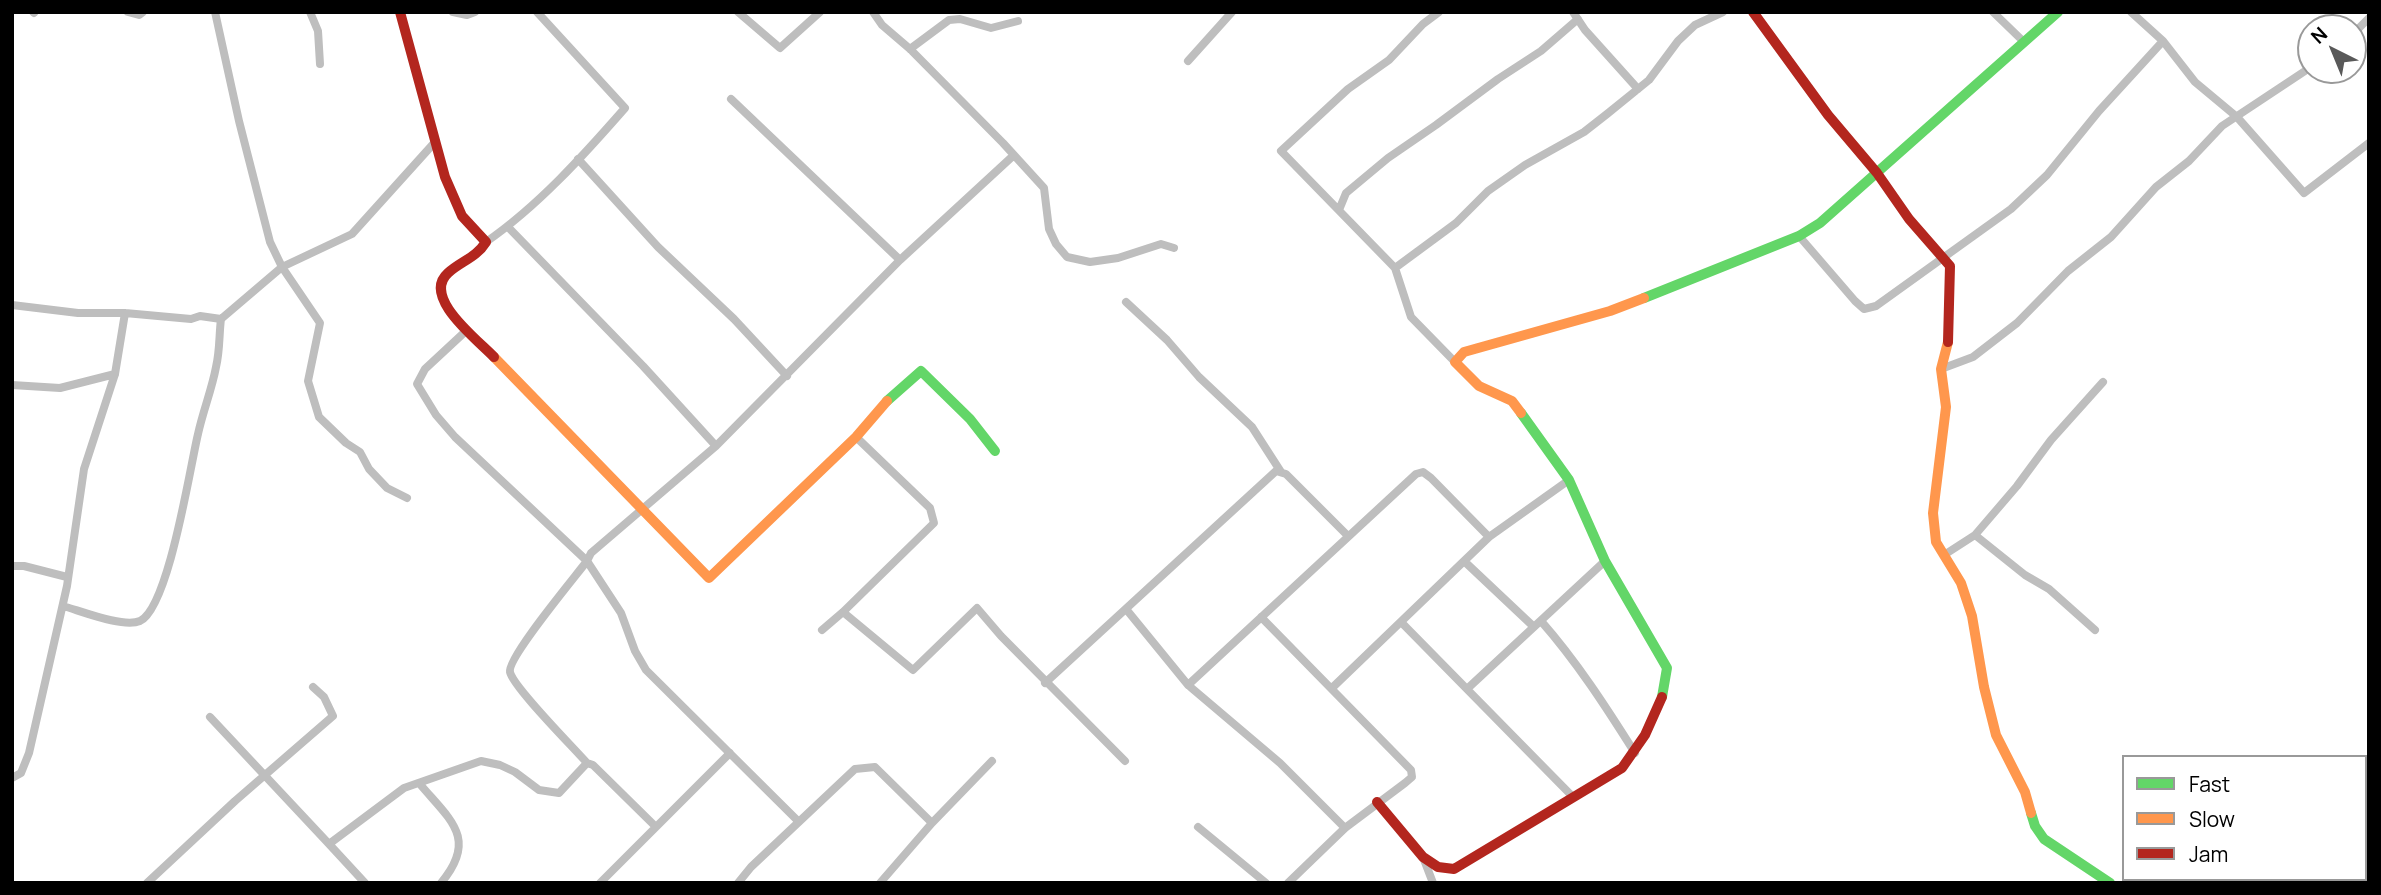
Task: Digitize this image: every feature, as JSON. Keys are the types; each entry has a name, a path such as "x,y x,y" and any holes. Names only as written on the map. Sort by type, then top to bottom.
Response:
{"street":[{"path":"128,12 139,15 143,12"},
{"path":"215,12 270,242 282,267 320,323 308,382 319,417 346,443 360,452 369,469 387,488 407,498"},
{"path":"310,12 318,31 320,64"},
{"path":"400,12 445,177 462,216 486,243"},
{"path":"453,12 467,15 475,12"},
{"path":"537,12 625,108 578,159 508,227 486,243 478,254 443,277 438,287 440,298 467,330 709,578 856,437 886,402 921,371 970,419 995,451"},
{"path":"738,12 780,48 820,12"},
{"path":"873,12 1044,188 1049,229 1056,244 1067,257 1090,262 1118,258 1161,244 1174,248"},
{"path":"1188,61 1232,12"},
{"path":"1377,803 1423,857 1438,867 1454,869 1622,768 1635,753 1668,678 1667,668 1605,561 1569,480 1512,401 1479,386 1411,317 1395,268 1281,151 1348,89 1389,60 1423,23 1439,12"},
{"path":"1395,268 1456,223 1488,191 1525,165 1584,132 1649,80 1678,41 1695,25 1723,12"},
{"path":"1753,12 1828,115 1877,173 1909,219 1950,266 1948,341 1941,369 1946,408 1933,513 1936,542 1961,583 1972,616 1984,687 1996,735 2025,792 2035,826 2045,839 2110,883"},
{"path":"1993,12 2024,41"},
{"path":"1455,362 1464,352 1610,312 1799,236 1820,223 2058,12"},
{"path":"2131,12 2163,41 2194,82 2236,117 2304,193 2369,144"},
{"path":"1339,210 1346,193 1388,158 1541,51 1575,15 1638,89"},
{"path":"1695,25 1697,15"},
{"path":"910,49 949,20 960,19 991,28 1018,21"},
{"path":"1799,236 1855,302 1864,309 1876,306 2011,209 2047,175 2099,111 2163,41"},
{"path":"1941,369 1973,357 2017,323 2068,271 2110,237 2157,187 2189,161 2222,126 2297,76"},
{"path":"731,99 900,260"},
{"path":"12,305 78,313 220,318 282,267 352,234 435,142"},
{"path":"656,827 593,765 587,763 522,690 510,673 510,666 591,553 716,446 900,260 1014,155"},
{"path":"578,159 658,247 734,319 787,376"},
{"path":"508,227 643,366 716,446"},
{"path":"1126,302 1252,427 1281,472"},
{"path":"12,778 21,773 29,753 62,606 84,469 115,374 125,313"},
{"path":"62,606 125,623 140,621 147,615 160,591 174,547 198,433 217,365 220,318"},
{"path":"467,330 425,369 418,384 436,415 455,437 587,561 621,613 635,651 646,670 799,822"},
{"path":"12,385 60,388 115,374"},
{"path":"1944,555 1975,535 2017,486 2050,440 2103,382"},
{"path":"822,630 934,523 930,509 856,437"},
{"path":"1188,685 1416,474 1423,472 1489,537"},
{"path":"1045,682 1273,473 1286,474 1348,536"},
{"path":"1332,688 1489,537 1569,480"},
{"path":"1975,535 2025,576 2049,589 2095,630"},
{"path":"1464,561 1568,652 1635,753"},
{"path":"1468,689 1605,561"},
{"path":"12,566 24,566 67,577"},
{"path":"843,612 913,670 977,608 1045,682 1125,761"},
{"path":"1126,609 1188,685 1280,763 1345,828"},
{"path":"1261,617 1411,770 1412,777 1345,828 1288,883"},
{"path":"1401,622 1573,797"},
{"path":"148,883 265,774 333,716 324,697 313,687"},
{"path":"211,717 365,883"},
{"path":"600,883 730,752"},
{"path":"329,844 404,788 481,761 515,772 539,790 559,793 587,763"},
{"path":"880,883 992,761"},
{"path":"738,883 751,867 855,769 875,767 932,824"},
{"path":"419,783 453,823 461,842 457,861 441,883"},
{"path":"1198,827 1266,883"},
{"path":"1423,857 1433,883"}],"traffic: fast":[{"path":"1644,298 1799,236 1820,223 2058,12"},
{"path":"887,401 921,371 970,419 995,451"},
{"path":"1521,413 1569,480 1605,561 1667,668 1662,697"},
{"path":"2031,813 2035,826 2044,839 2110,883"}],"traffic: slow":[{"path":"1521,413 1512,401 1479,386 1455,362 1464,352 1610,311 1644,298"},
{"path":"1948,342 1941,369 1946,407 1933,513 1936,542 1961,583 1972,616 1984,687 1996,735 2025,792 2031,813"},
{"path":"494,357 709,578 856,437 887,401"}],"traffic: jam":[{"path":"400,12 445,177 462,216 486,242 478,252 448,273 442,283 442,294 446,306 455,318 494,357"},
{"path":"1753,12 1828,115 1877,173 1909,219 1950,266 1948,342"},
{"path":"1377,802 1423,857 1438,867 1454,869 1622,768 1645,735 1662,697"}]}
